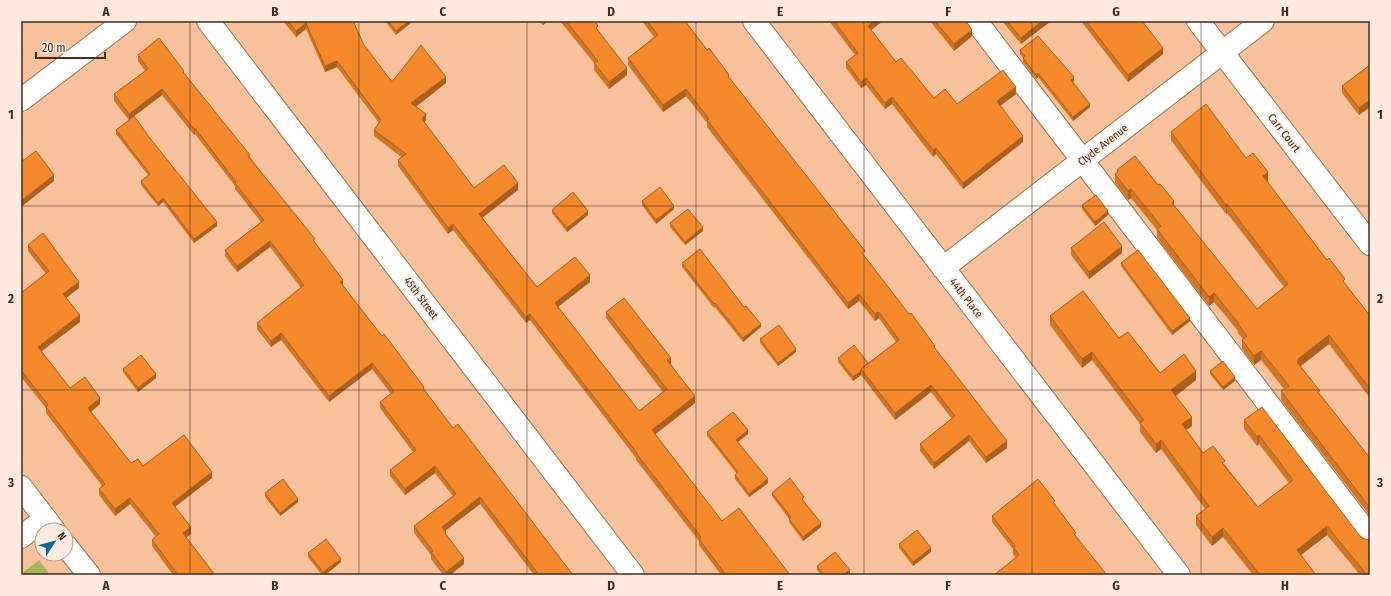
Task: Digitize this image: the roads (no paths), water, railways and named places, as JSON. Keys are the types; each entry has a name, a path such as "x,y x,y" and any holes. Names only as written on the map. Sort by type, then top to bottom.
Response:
{"street":[{"path":"21,100 125,21"},
{"name":"45th Street","path":"208,21 633,575"},
{"name":"44th Place","path":"754,21 1179,575"},
{"path":"976,21 1370,537"},
{"name":"Carr Court","path":"1198,21 1370,244"},
{"name":"Clyde Avenue","path":"943,268 1263,21"},
{"path":"21,487 47,522"},
{"path":"21,537 34,531"},
{"path":"74,556 89,575"}]}
